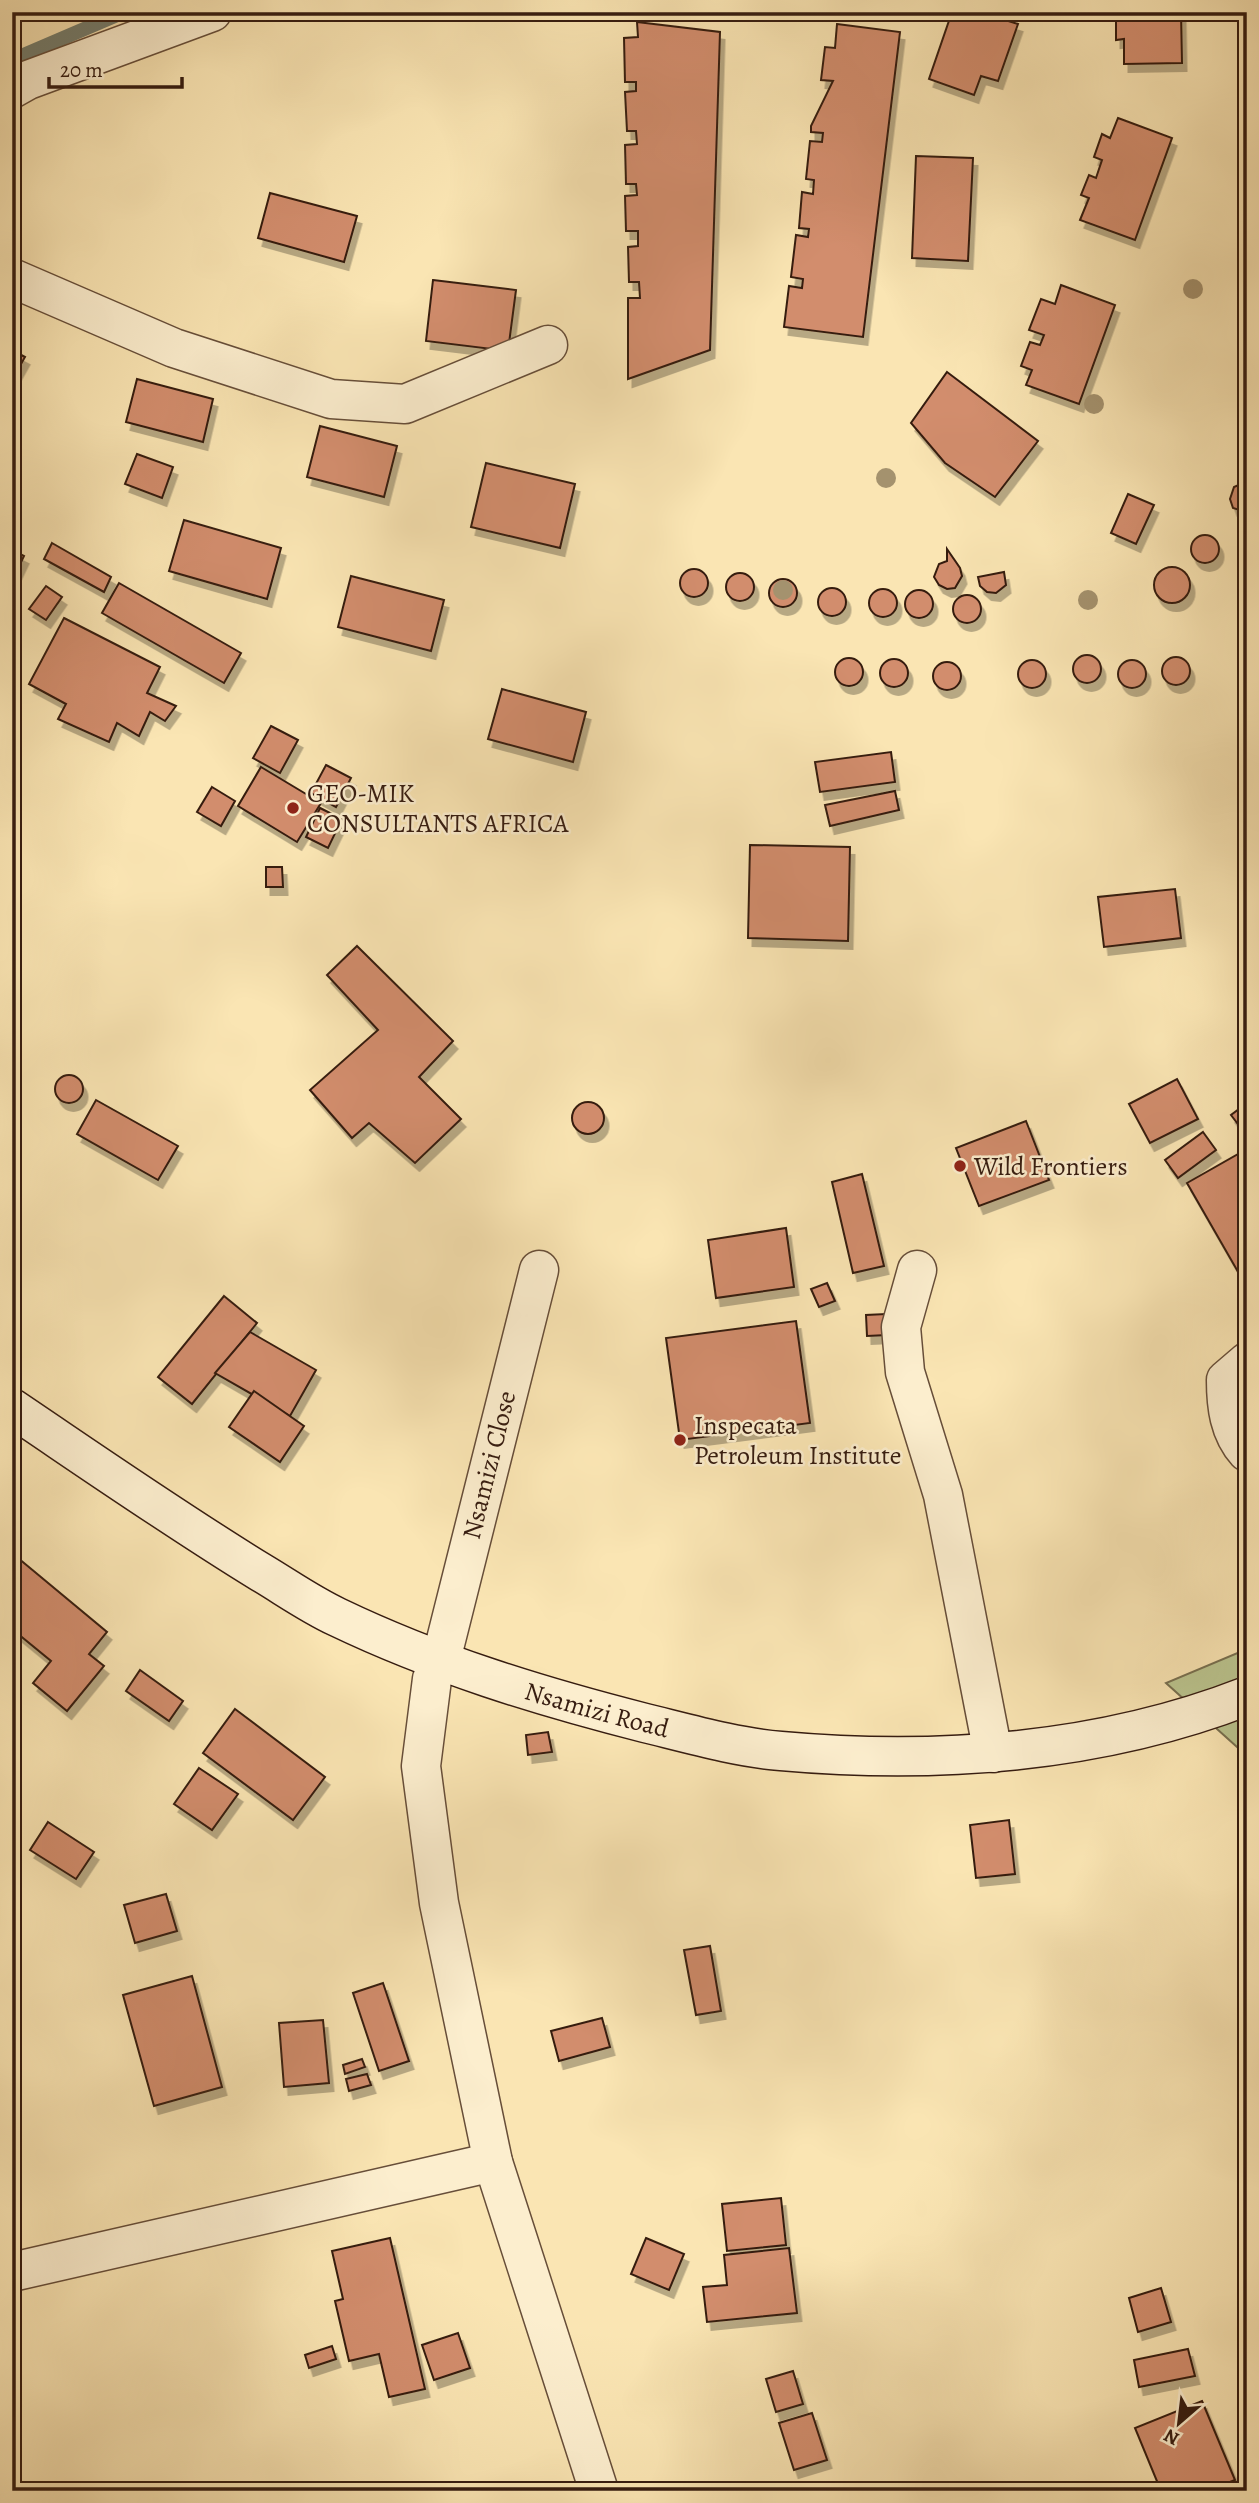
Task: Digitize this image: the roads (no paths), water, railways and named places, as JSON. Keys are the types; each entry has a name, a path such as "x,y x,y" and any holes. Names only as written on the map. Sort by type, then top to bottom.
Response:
{"street":[{"path":"12,89 28,80 212,12"},
{"path":"12,278 174,348 331,399 405,404 548,345"},
{"name":"Nsamizi Close","path":"539,1270 441,1660 432,1679 421,1766 439,1903 493,2162 598,2491"},
{"path":"918,1270 901,1327 905,1372 943,1495 993,1753"},
{"path":"1247,1362 1226,1380 1226,1408 1241,1445 1247,1452"},
{"name":"Nsamizi Road","path":"12,1408 215,1544 335,1616 480,1675 572,1704 684,1732 779,1751 887,1755 993,1753 1137,1730 1206,1712 1247,1696"},
{"path":"12,2272 493,2162"}],"waterway":[{"path":"12,60 124,12"}],"place":[{"name":"GEO-MIK CONSULTANTS AFRICA","path":"293,808"},
{"name":"Wild Frontiers","path":"960,1166"},
{"name":"Inspecata Petroleum Institute","path":"680,1440"}]}
